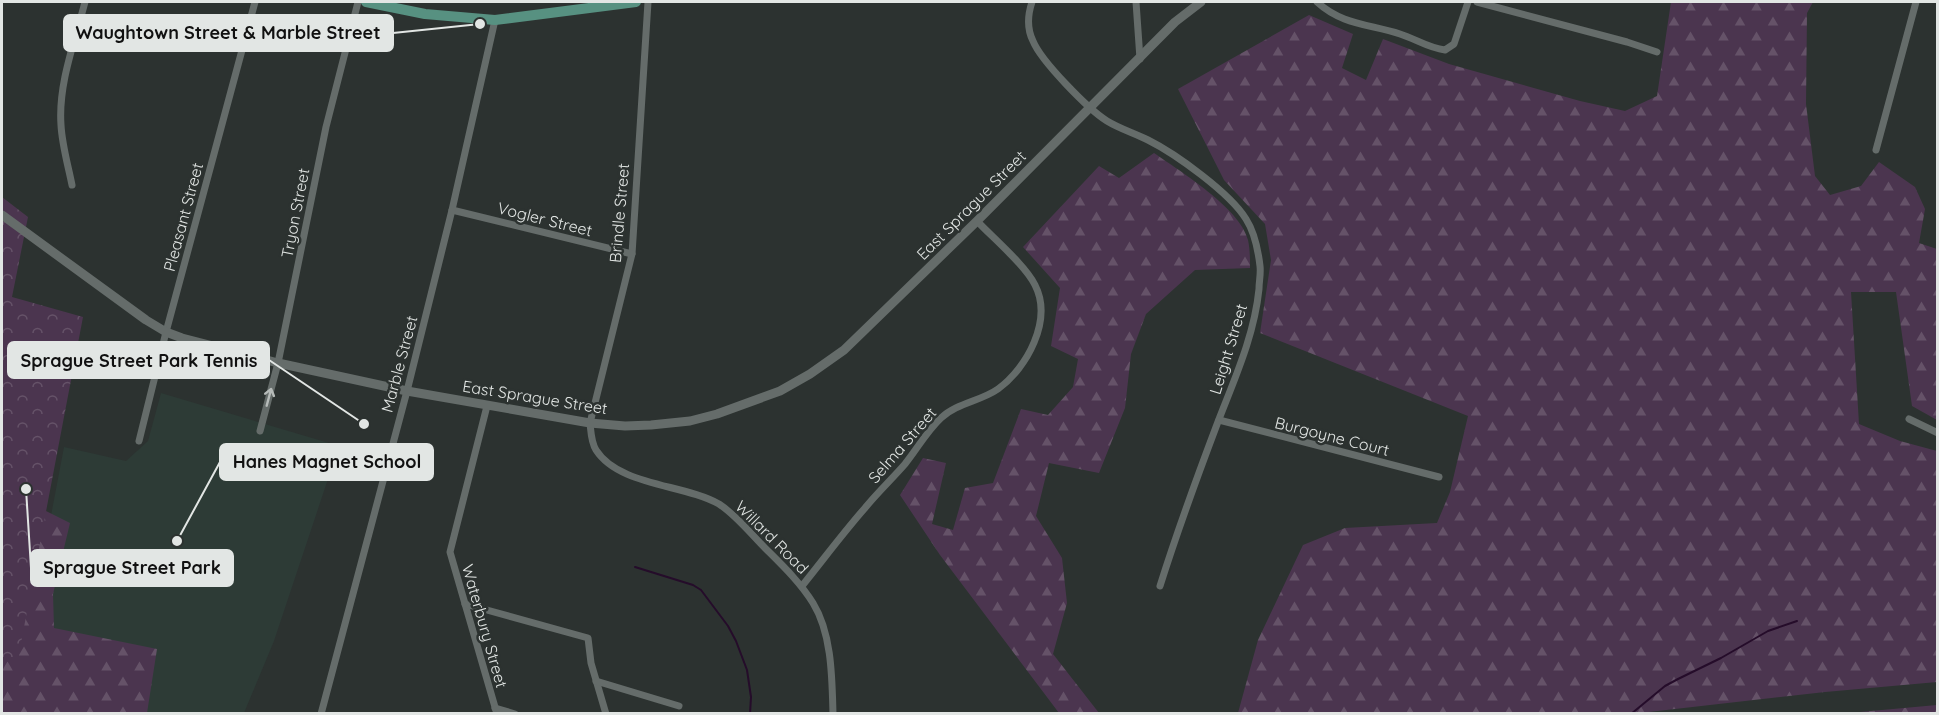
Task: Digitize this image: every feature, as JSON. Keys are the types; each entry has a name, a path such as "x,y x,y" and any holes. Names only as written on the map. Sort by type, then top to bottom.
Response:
{"main road":[{"path":"366,2 425,14 495,20 566,6 636,2"}],"street":[{"path":"72,185 61,125 61,105 64,84 85,2"},
{"name":"Pleasant Street","path":"139,441 255,2"},
{"name":"Tryon Street","path":"260,431 278,363 326,127 358,2"},
{"name":"Brindle Street","path":"590,423 632,254 648,2"},
{"name":"Leight Street","path":"1032,2 1028,16 1032,41 1047,63 1090,108 1106,120 1127,132 1147,139 1187,163 1238,209 1246,218 1256,238 1261,269 1257,307 1239,373 1176,535 1160,586"},
{"path":"1136,2 1140,59"},
{"name":"East Sprague Street","path":"2,215 121,302 166,332 182,338 278,363 407,391 590,423 625,426 690,420 744,406 788,387 844,350 977,221 1175,22 1201,2"},
{"path":"1317,2 1333,14 1350,22 1384,30 1445,50 1454,44 1468,2"},
{"path":"1477,2 1657,52"},
{"path":"1876,150 1917,2"},
{"name":"Marble Street","path":"321,714 407,391 452,210 495,20"},
{"name":"Vogler Street","path":"452,210 632,254"},
{"name":"Selma Street","path":"802,586 940,419 947,412 985,396 1008,381 1029,353 1041,313 1040,298 1034,284 977,221"},
{"name":"Waterbury Street","path":"487,406 450,552 496,711"},
{"path":"1909,419 1938,433"},
{"name":"Burgoyne Court","path":"1219,420 1438,477"},
{"name":"Willard Road","path":"590,423 591,435 597,451 614,466 637,478 698,495 722,506 802,586 814,604 826,636 833,714"},
{"path":"465,604 588,638 591,663 606,714"},
{"path":"596,681 679,706"},
{"path":"496,711 515,714"}],"shaded area":[{"path":"161,393 339,446 274,641 244,713 65,714 31,621 64,447 126,461 148,441"}],"green space":[{"path":"1671,2 1813,2 1807,13 1806,104 1815,176 1830,195 1861,186 1879,162 1915,187 1925,209 1919,243 1937,249 1937,420 1912,406 1896,292 1851,292 1859,424 1900,441 1937,451 1937,682 1631,714 1238,713 1258,640 1303,545 1345,528 1437,523 1450,492 1468,416 1260,333 1271,260 1265,224 1224,180 1178,89 1309,15 1353,34 1342,68 1366,80 1383,39 1449,64 1580,101 1625,111 1657,96"},
{"path":"1154,153 1193,180 1222,203 1234,216 1248,240 1250,268 1195,270 1146,314 1131,354 1125,408 1099,473 1049,463 1036,516 1062,558 1067,603 1053,654 1099,713 1059,713 940,555 900,495 923,458 946,463 932,524 953,530 965,488 993,483 1021,409 1048,415 1073,387 1078,359 1051,346 1060,288 1023,247 1099,166 1119,178"},
{"path":"2,197 28,217 12,297 83,317 17,664 2,660"},
{"path":"2,418 24,500 70,523 53,594 54,628 157,649 147,713 2,714"},
{"path":"1937,705 1937,713 1849,713"}],"waterway":[{"path":"635,567 693,585 701,590 728,626 736,641 747,670 751,697 750,714"},
{"path":"1631,714 1665,686 1768,631 1797,621"}],"place":[{"name":"Waughtown Street & Marble Street","path":"480,24"},
{"name":"Sprague Street Park Tennis","path":"364,424"},
{"name":"Sprague Street Park","path":"26,489"},
{"name":"Hanes Magnet School","path":"177,541"}]}
